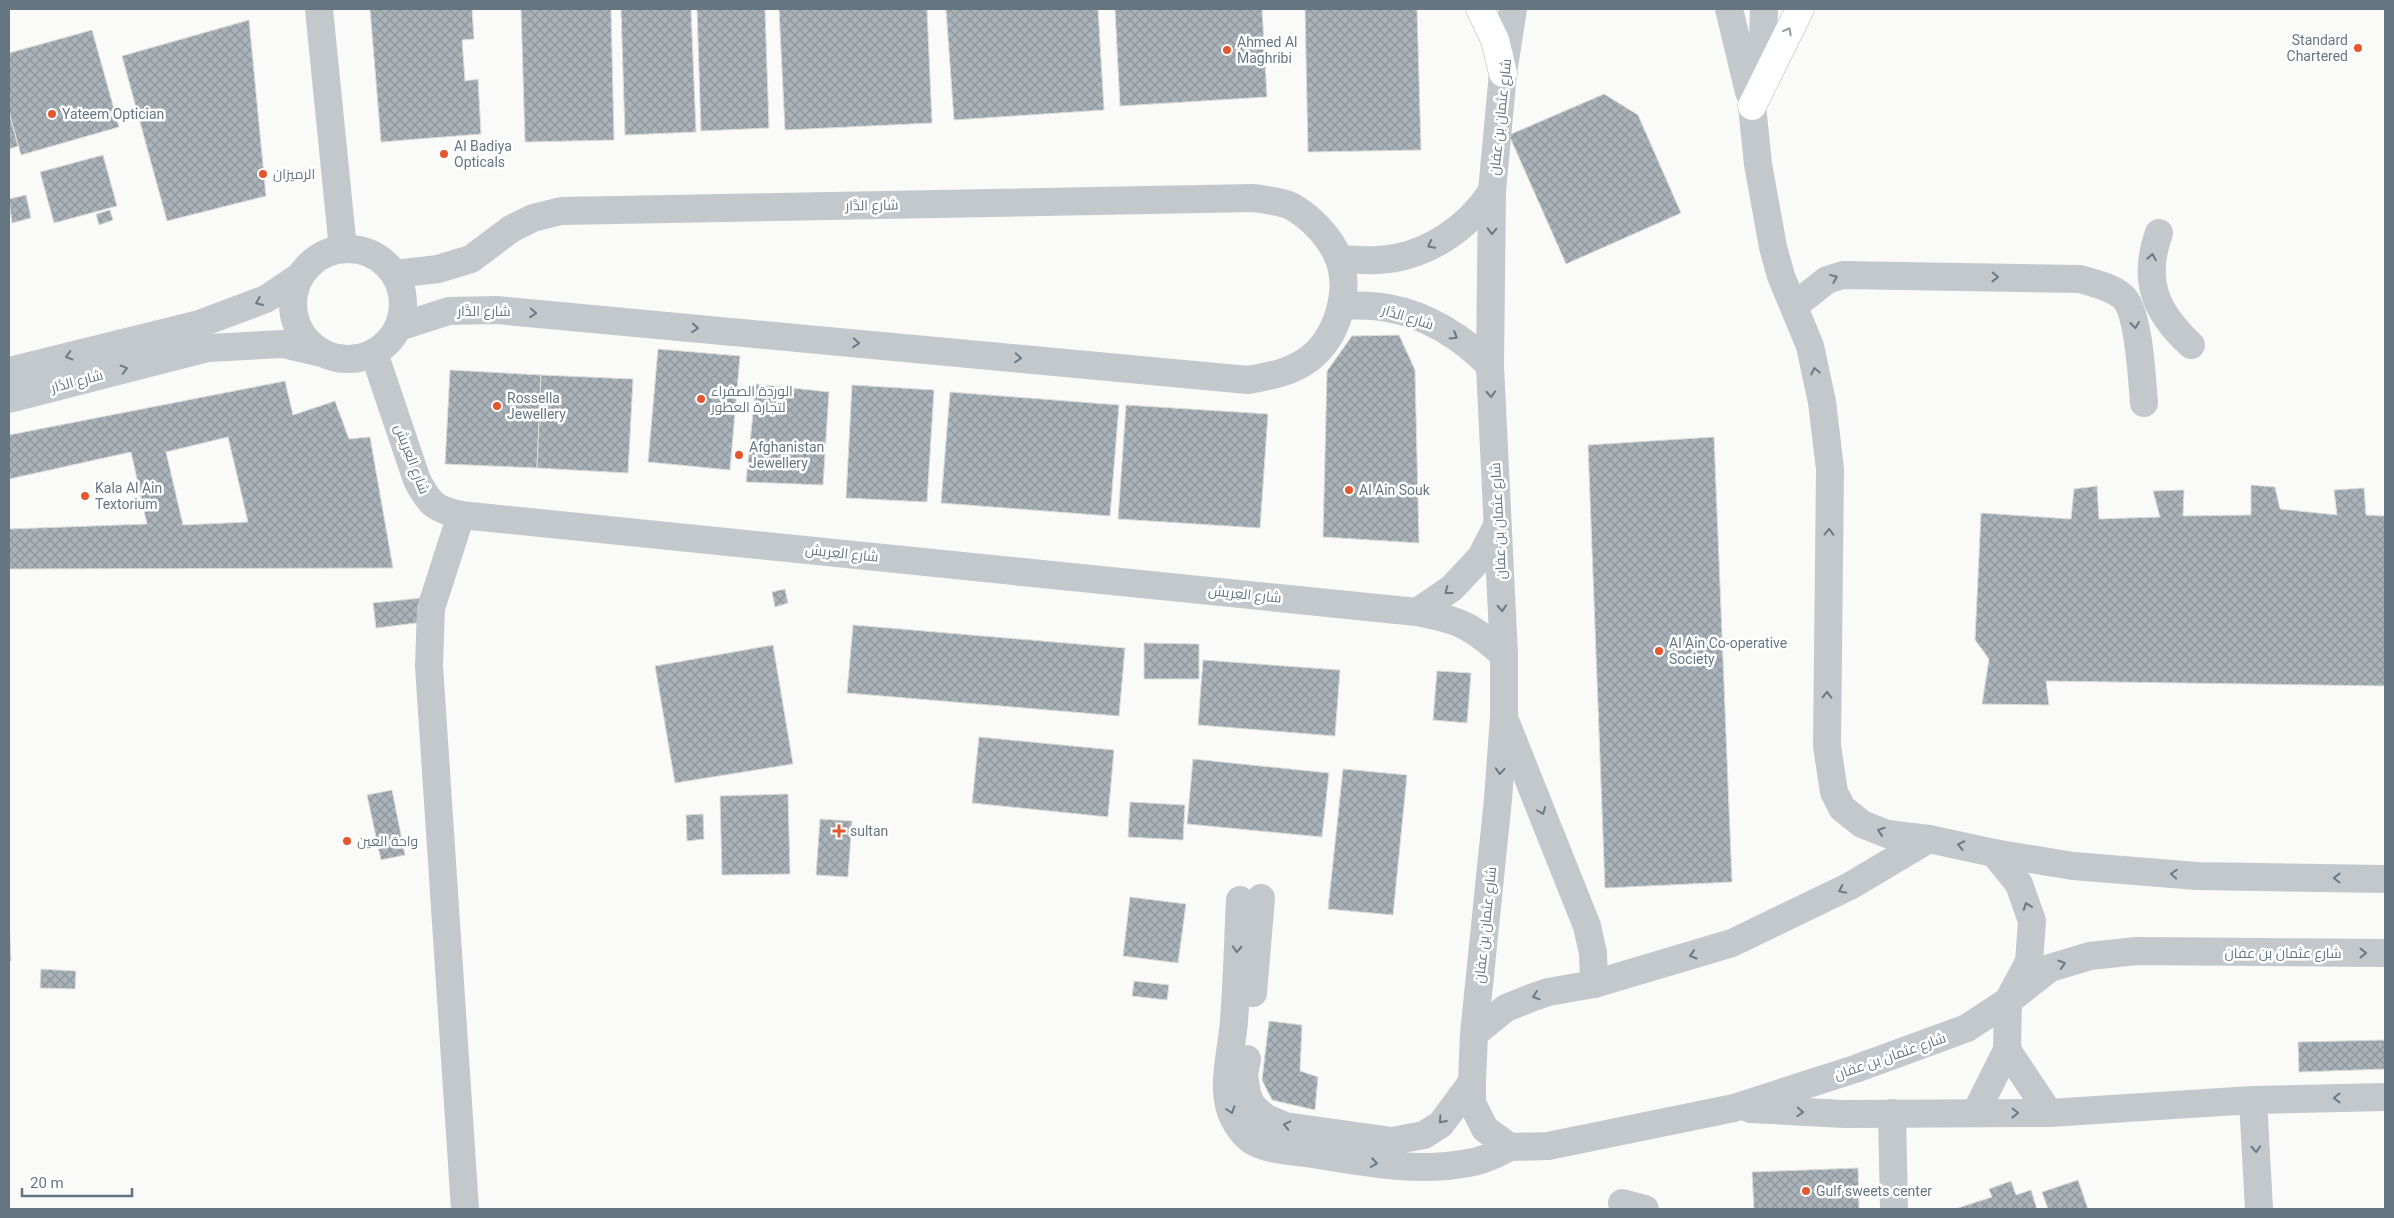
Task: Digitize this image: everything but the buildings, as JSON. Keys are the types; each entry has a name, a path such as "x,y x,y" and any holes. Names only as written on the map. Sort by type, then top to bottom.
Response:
{"highway":[{"path":"1480,9 1495,40 1503,73"},
{"path":"1752,106 1800,9"}],"street":[{"path":"319,9 343,250"},
{"name":"شارع عثمان بن عفان","path":"1513,9 1503,73 1492,191 1490,366 1504,655 1504,717 1498,799 1474,1034 1472,1082 1472,1103 1481,1123 1493,1137 1510,1147 1548,1146 1734,1108 1855,1069 1967,1028 2008,1001 2050,968 2090,956 2136,951 2385,953"},
{"path":"1729,9 1752,106 1765,212 1781,276 1810,346 1822,402 1830,469 1826,746 1834,792 1842,808 1862,824 1887,834 1929,839 1994,853 2073,866 2197,876 2385,879"},
{"path":"1752,106 1763,41 1764,9"},
{"path":"1339,259 1379,260 1418,252 1454,233 1483,206 1492,191"},
{"name":"شارع الدَّار","path":"395,274 438,270 471,259 511,229 533,218 562,211 1254,198 1290,206 1320,228 1339,259 1343,282 1342,304 1331,334 1309,359 1280,375 1248,380 496,310 449,311 399,327"},
{"path":"2159,233 2151,264 2155,294 2160,309 2168,322 2191,345"},
{"path":"343,250 362,251 381,259 395,274 402,290 403,309 399,327 389,342 374,353 357,359 339,359 321,353 307,342 297,328 293,311 294,293 300,276 311,263 326,254 343,250"},
{"path":"1794,306 1828,280 1843,275 2080,279 2102,286 2124,297 2134,314 2144,403"},
{"name":"شارع الدَّار","path":"9,371 199,324 266,298 300,276"},
{"name":"شارع الدَّار","path":"1342,304 1388,308 1434,323 1473,348 1490,366"},
{"name":"شارع الدَّار","path":"9,399 208,348 283,344 321,353"},
{"name":"شارع العِريش","path":"374,353 417,480 427,499 439,510 462,515 1417,612 1450,618 1480,632 1504,655"},
{"path":"462,515 431,608 429,666 466,1209"},
{"path":"1417,612 1452,588 1481,557 1498,525"},
{"path":"1504,717 1587,926 1593,953 1594,984"},
{"path":"1474,1034 1506,1008 1518,1002 1548,992 1594,984 1732,943 1850,886 1929,839"},
{"path":"1976,1112 2007,1050 2008,1001 2029,962 2032,921 2019,884 1994,853"},
{"path":"1472,1082 1441,1124 1424,1135 1412,1138 1392,1140 1285,1126 1266,1118 1252,1106 1247,1094 1244,1075 1251,1026 1250,899 1228,1074 1228,1100 1231,1112 1240,1128 1253,1141 1276,1149 1403,1166 1440,1167 1468,1164 1488,1158 1510,1147"},
{"path":"2007,1050 2049,1113"},
{"path":"1734,1108 1844,1114 2049,1113 2253,1100 2385,1097"},
{"path":"2253,1100 2258,1209"},
{"path":"1892,1113 1894,1209"}],"place":[{"name":"Standard Chartered","path":"2358,48"},
{"name":"Ahmed Al Maghribi","path":"1227,50"},
{"name":"Yateem Optician","path":"52,114"},
{"name":"Al Badiya Opticals","path":"444,154"},
{"name":"الرميزان","path":"263,174"},
{"name":"الوردة الصفراء لتجارة العطور","path":"701,399"},
{"name":"Rossella Jewellery","path":"497,406"},
{"name":"Afghanistan Jewellery","path":"739,455"},
{"name":"Al Ain Souk","path":"1349,490"},
{"name":"Kala Al Ain Textorium","path":"85,496"},
{"name":"Al Ain Co-operative Society","path":"1659,651"},
{"name":"sultan","path":"839,831"},
{"name":"واحة العين","path":"347,841"},
{"name":"Gulf sweets center","path":"1806,1191"}]}
